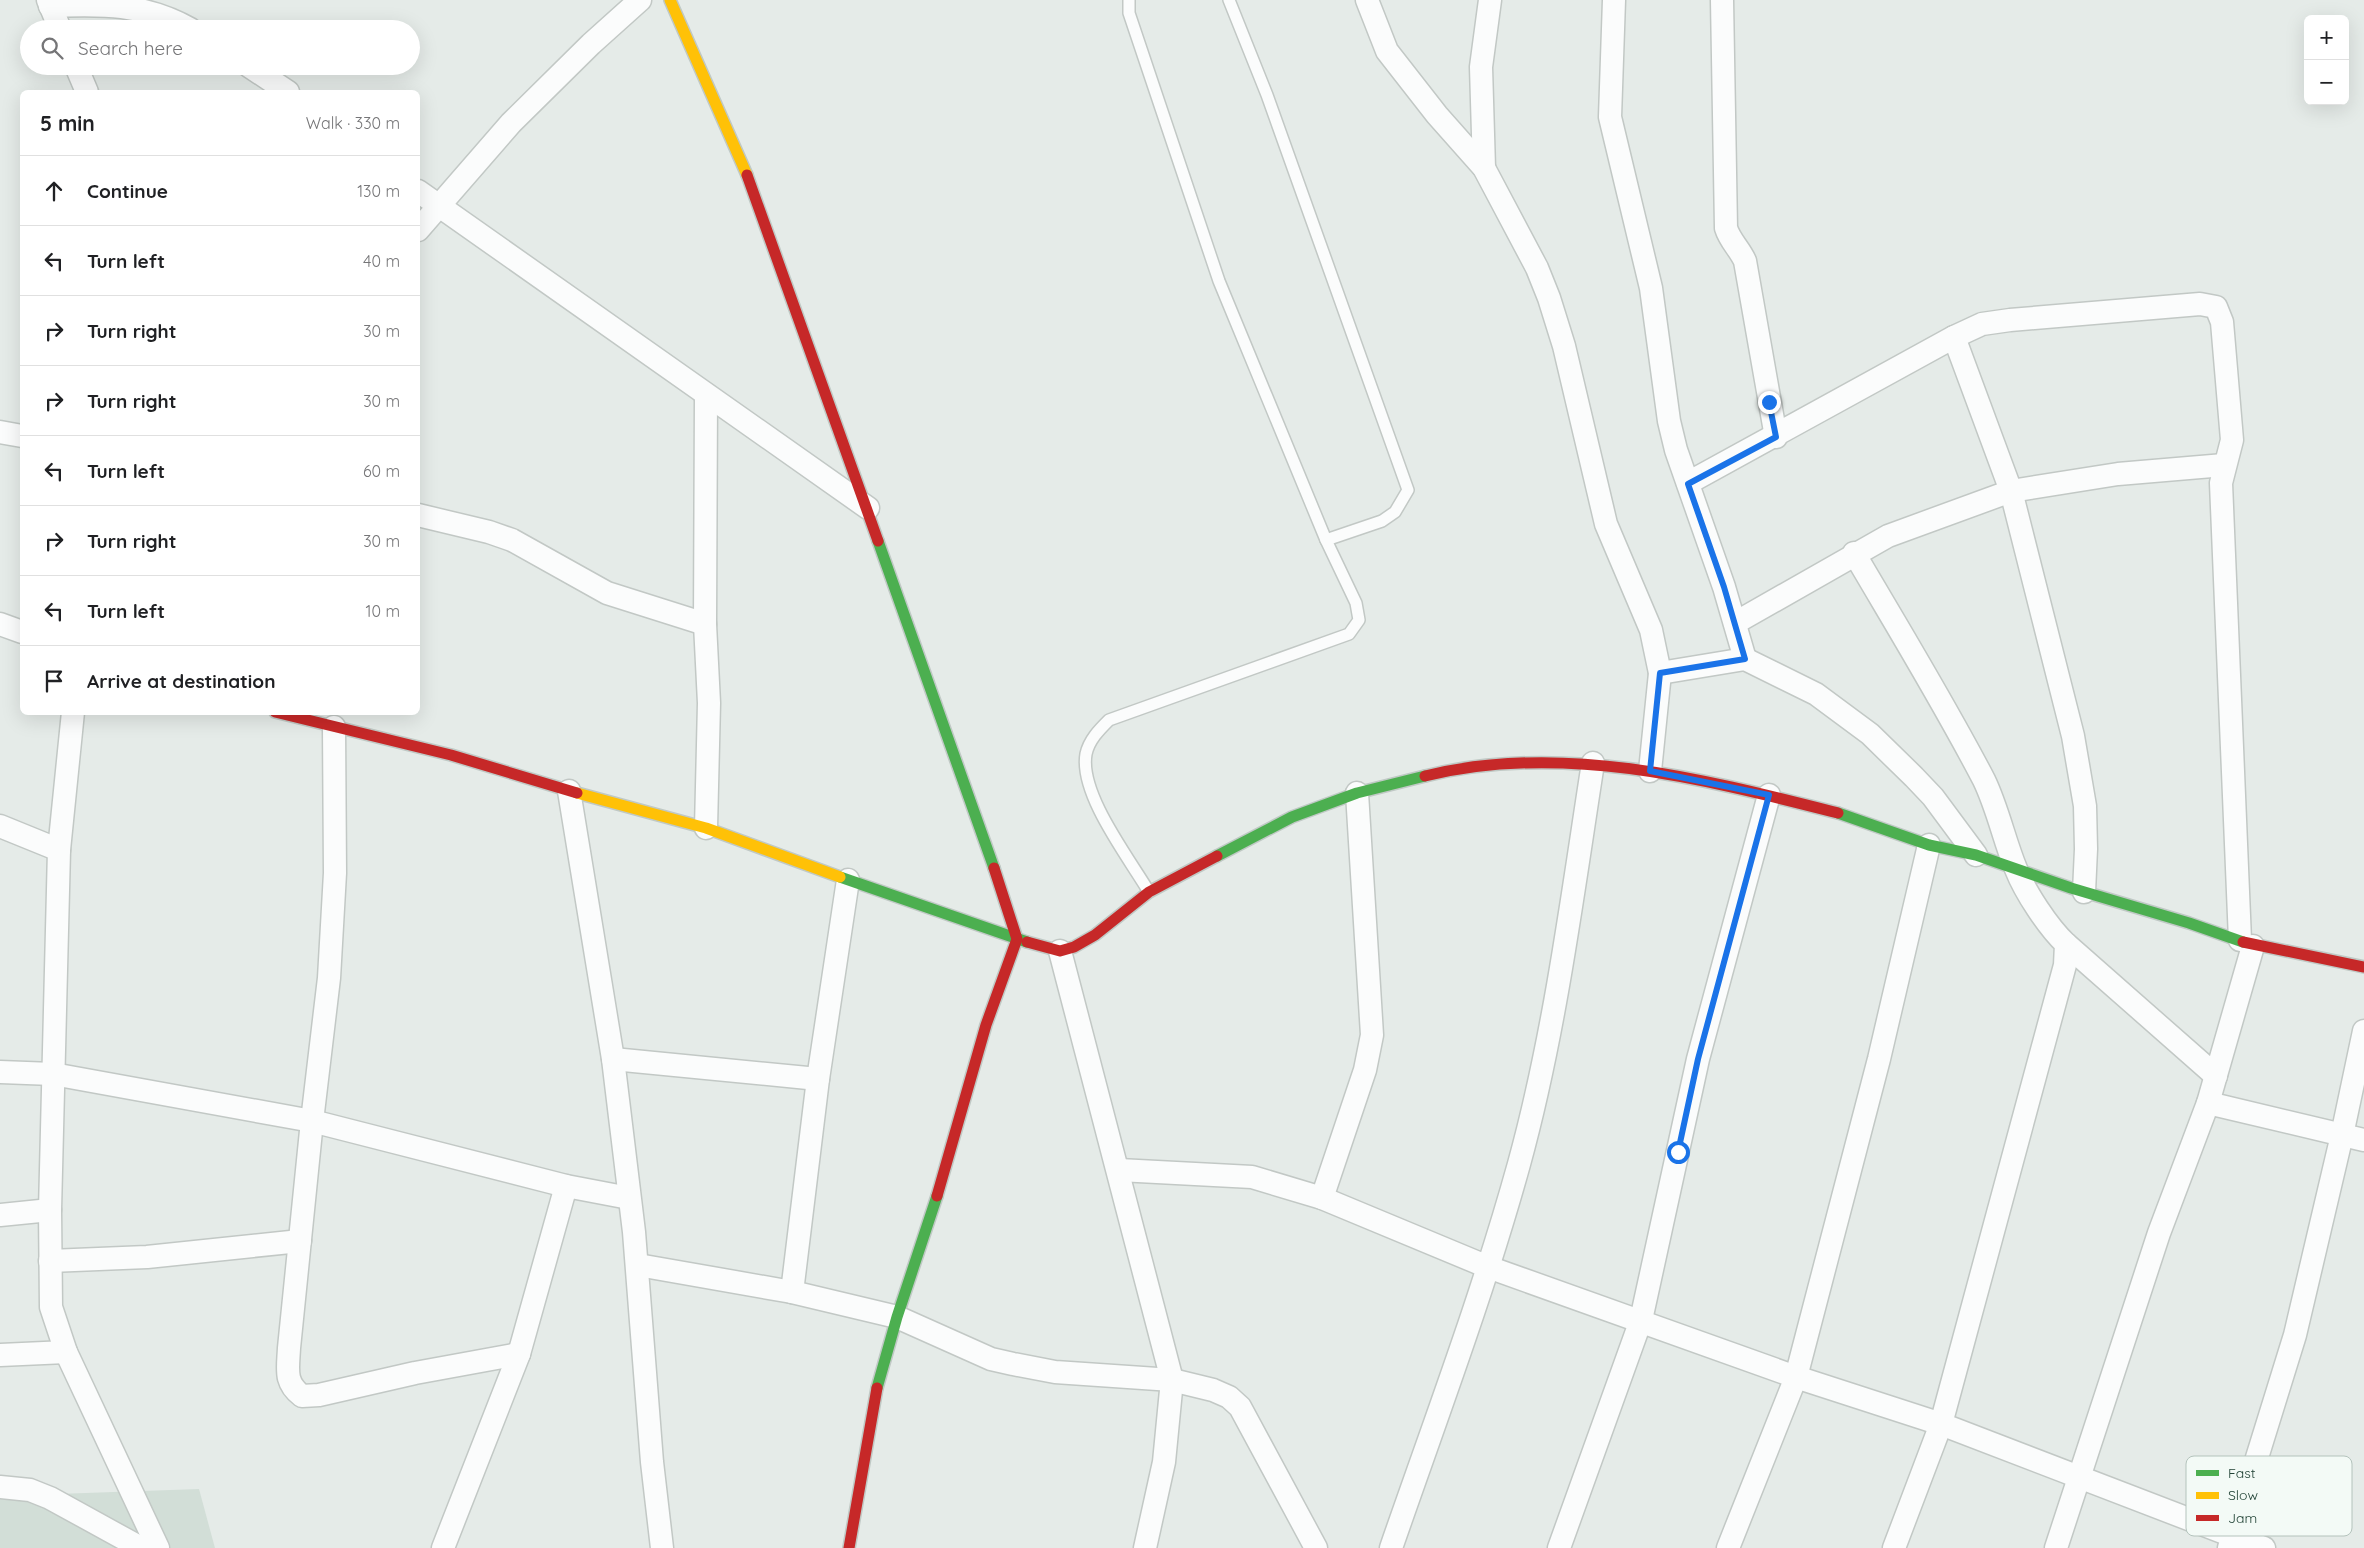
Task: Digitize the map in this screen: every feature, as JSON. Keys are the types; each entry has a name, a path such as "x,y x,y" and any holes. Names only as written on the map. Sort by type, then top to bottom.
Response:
{"street":[{"path":"420,228 511,123 591,44 640,0"},
{"path":"670,0 743,163 868,508 984,838 1017,939 986,1025 935,1203 897,1317 874,1397 849,1548"},
{"path":"1368,0 1387,51 1437,116 1484,168 1537,268 1549,298 1564,346 1606,524 1651,630 1660,673 1650,771"},
{"path":"1484,168 1481,67 1490,0"},
{"path":"1614,0 1610,117 1651,288 1670,421 1676,450 1735,623 1745,659"},
{"path":"1722,0 1726,228 1730,240 1739,248 1745,261 1776,437"},
{"path":"56,20 49,3 103,4 133,8 166,20"},
{"path":"80,75 86,90"},
{"path":"262,75 285,90"},
{"path":"420,193 706,396 868,508"},
{"path":"1688,484 1954,337 1982,324 2200,304 2216,307 2222,322 2232,448 2224,465 2220,483 2247,943 2208,1103 2159,1233 2056,1548"},
{"path":"1954,337 2011,491 2073,736 2084,806 2086,849 2084,892"},
{"path":"706,396 705,624 709,703 706,828"},
{"path":"0,432 20,436"},
{"path":"1735,623 1854,553 1888,536 2011,491 2118,474 2224,465"},
{"path":"420,515 489,532 512,540 608,593 705,624"},
{"path":"1854,553 1942,703 1985,782 2004,830 2016,870 2052,931 2216,1076"},
{"path":"0,624 20,631"},
{"path":"1660,673 1745,659 1816,694 1870,734 1933,797 1976,855"},
{"path":"73,715 59,850 50,1210 51,1307 66,1352 158,1548"},
{"path":"287,715 450,755 569,791 706,828 848,880 1017,939 1060,952 1074,947 1095,935 1149,892 1292,817 1357,793 1445,771 1511,763 1593,763 1650,771 1769,795 1844,814 1929,845 1976,855 2016,870 2247,943 2364,967"},
{"path":"334,727 335,873 331,946 288,1374 292,1388 302,1396 319,1395 415,1373 520,1354"},
{"path":"1391,1548 1488,1267 1519,1163 1550,1025 1593,763"},
{"path":"569,791 613,1059 638,1265 652,1462 662,1548"},
{"path":"1322,1198 1365,1070 1372,1035 1357,793"},
{"path":"1559,1548 1642,1320 1698,1059 1769,795"},
{"path":"0,826 59,850"},
{"path":"1728,1548 1796,1377 1879,1059 1929,845"},
{"path":"792,1292 818,1079 848,880"},
{"path":"1894,1548 1941,1424 2065,965 2066,944"},
{"path":"1060,952 1119,1170 1172,1380 1164,1462 1145,1548"},
{"path":"2258,1456 2295,1335 2342,1135 2364,1031"},
{"path":"613,1059 818,1079"},
{"path":"0,1072 53,1074 312,1121 566,1186 629,1198"},
{"path":"2208,1103 2364,1140"},
{"path":"1119,1170 1252,1177 1322,1198 1488,1267 1642,1320 1796,1377 1941,1424 2080,1478 2186,1524"},
{"path":"443,1548 520,1354 566,1186"},
{"path":"0,1215 50,1210"},
{"path":"50,1261 147,1257 300,1241"},
{"path":"638,1265 792,1292 897,1317 991,1359 1055,1372 1172,1380 1213,1390 1229,1397 1240,1407 1316,1548"},
{"path":"0,1355 66,1352"},
{"path":"0,1487 30,1490 50,1498 140,1548"},
{"path":"2215,1536 2231,1543 2264,1548"}],"lane":[{"path":"1130,0 1130,13 1219,281 1326,540 1356,603 1359,620 1349,634 1109,720 1094,734 1086,755 1088,779 1094,801 1149,892"},
{"path":"1229,0 1267,95 1408,490 1395,512 1382,521 1326,540"}],"shaded area":[{"path":"199,1489 215,1548 0,1548 0,1496"}],"traffic: fast":[{"path":"878,541 994,868"},
{"path":"1217,856 1292,817 1357,793 1425,776"},
{"path":"1838,813 1929,845 1976,855 2071,888 2189,923 2243,942"},
{"path":"840,877 1027,942"},
{"path":"877,1388 897,1317 937,1196"}],"traffic: slow":[{"path":"670,0 747,175"},
{"path":"577,793 706,828 840,877"}],"traffic: jam":[{"path":"747,175 878,541"},
{"path":"287,715 451,755 577,793"},
{"path":"1425,776 1477,766 1528,763 1581,764 1685,777 1838,813"},
{"path":"1027,942 1060,951 1074,947 1095,935 1149,892 1217,856"},
{"path":"937,1196 986,1025 1017,939 994,868"},
{"path":"2243,942 2364,967"},
{"path":"849,1548 877,1388"}],"route":[{"path":"1678,1152 1698,1059 1769,795 1650,771 1660,673 1745,659 1724,587 1688,484 1776,437 1769,402"}]}
